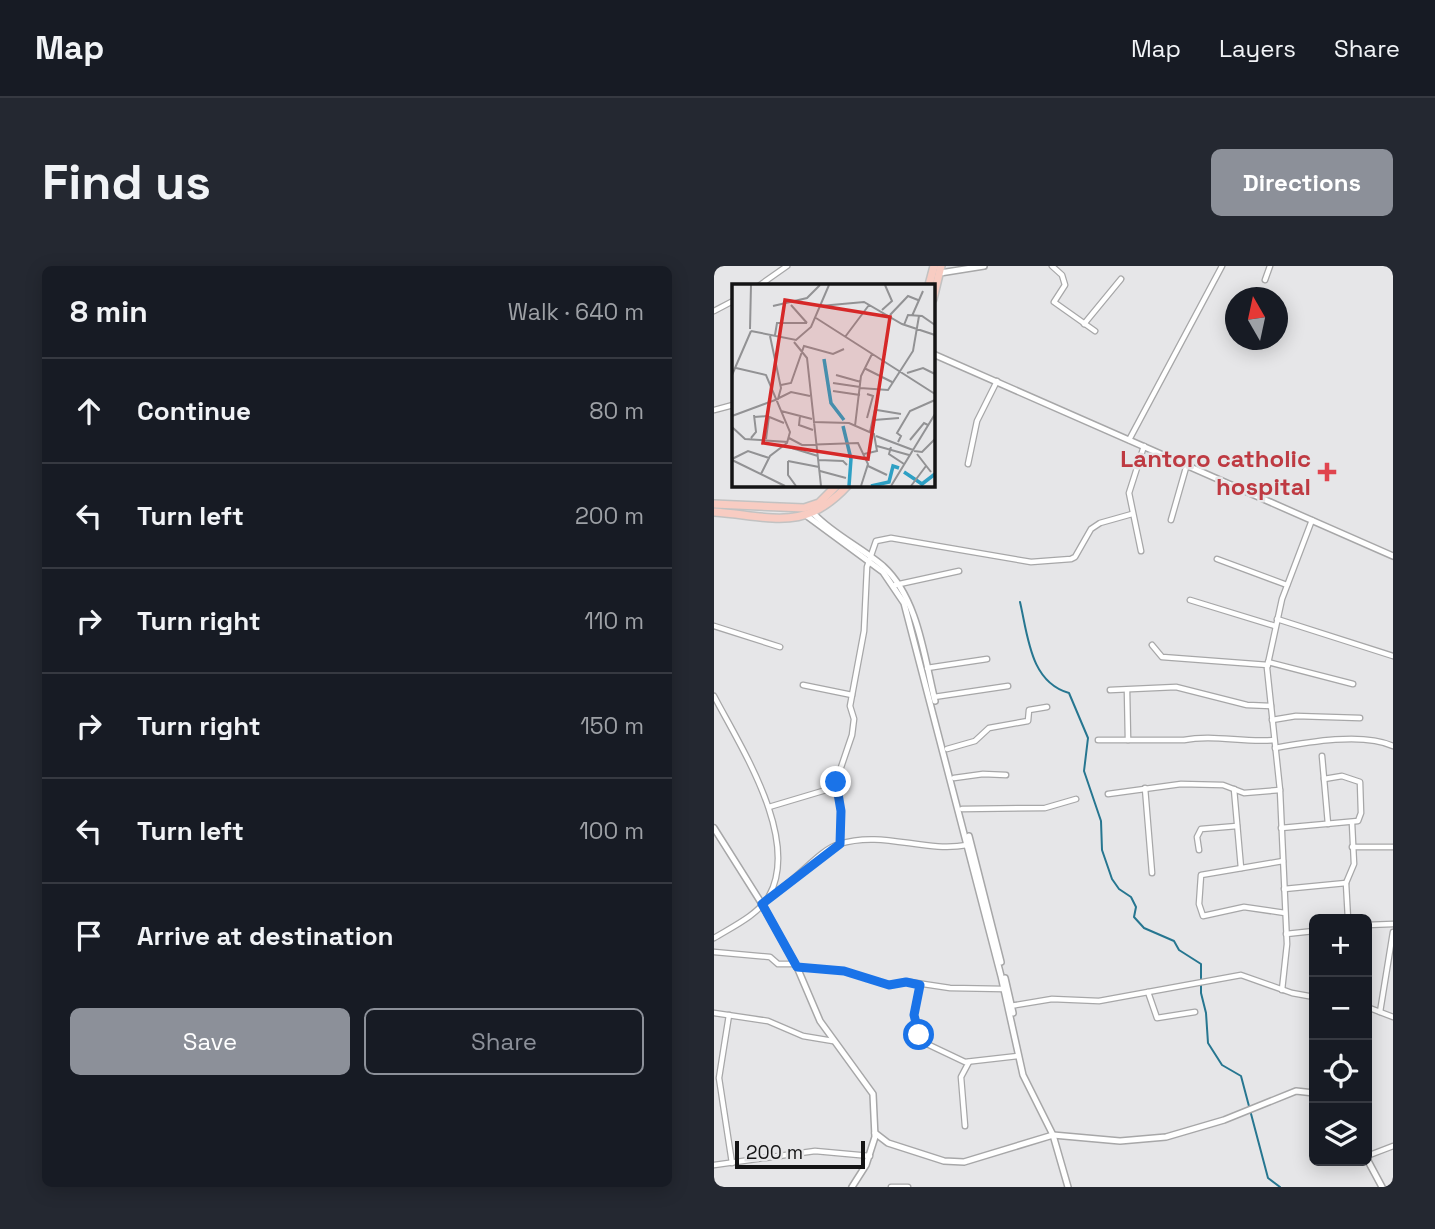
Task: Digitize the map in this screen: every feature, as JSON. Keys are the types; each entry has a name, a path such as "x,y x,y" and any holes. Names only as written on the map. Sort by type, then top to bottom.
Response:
{"highway":[{"path":"929,284 934,266"},
{"path":"934,295 941,269"},
{"path":"714,512 804,508 819,503 835,486"},
{"path":"714,505 810,515 824,509 847,486"}],"street":[{"path":"761,284 787,266"},
{"path":"941,269 984,266"},
{"path":"1052,266 1062,275 1065,285 1054,302 1095,331"},
{"path":"1129,439 1222,266"},
{"path":"1265,280 1270,266"},
{"path":"1084,324 1121,279"},
{"path":"714,311 732,302"},
{"path":"934,354 1187,463 1393,556"},
{"path":"968,464 977,421 997,381"},
{"path":"714,410 732,405"},
{"path":"1141,551 1132,514 1130,486 1144,446"},
{"path":"1171,520 1187,463"},
{"path":"840,844 841,811 836,782 853,727 852,695 864,631 868,558 875,542 886,538 1031,562 1071,559 1075,557 1083,538 1100,523 1132,514"},
{"path":"810,515 868,558 897,585 911,609 1026,1074 1055,1135 1070,1187"},
{"path":"1282,990 1286,934 1282,828 1268,664 1287,585 1312,519"},
{"path":"1217,559 1287,585"},
{"path":"897,585 959,571"},
{"path":"897,585 910,621 1009,1006 1018,1056 1027,1086 1055,1135"},
{"path":"1190,600 1275,626"},
{"path":"1277,619 1393,656"},
{"path":"714,626 780,646"},
{"path":"1152,645 1162,657 1268,664 1353,684"},
{"path":"926,668 987,659"},
{"path":"803,685 852,695"},
{"path":"934,697 1008,686"},
{"path":"1110,690 1184,688 1247,705 1271,706"},
{"path":"1127,690 1128,740"},
{"path":"714,696 769,807 778,844 769,895 762,904 714,938"},
{"path":"947,749 975,741 989,728 1028,721 1029,710 1047,707"},
{"path":"1272,720 1296,716 1360,718"},
{"path":"1098,740 1184,740 1193,737 1247,743 1274,740"},
{"path":"1275,748 1310,742 1380,739 1393,746"},
{"path":"1322,756 1328,824"},
{"path":"954,778 1006,775"},
{"path":"1282,828 1352,824 1361,817 1360,782 1342,776 1324,779"},
{"path":"769,807 826,790 836,782"},
{"path":"1108,794 1181,784 1223,785 1244,793 1280,790"},
{"path":"1145,788 1152,873"},
{"path":"1234,789 1241,868"},
{"path":"962,809 1045,808 1076,799"},
{"path":"1348,914 1346,883 1354,864 1352,824"},
{"path":"1199,850 1197,837 1201,829 1237,826"},
{"path":"714,828 762,904 796,966 820,1021 873,1094 875,1133 870,1156 852,1187"},
{"path":"769,895 787,887 830,848 840,844 878,839 928,848 967,845"},
{"path":"1352,848 1393,847"},
{"path":"1283,861 1199,877 1201,916 1244,907 1285,913"},
{"path":"1284,889 1346,883"},
{"path":"1372,925 1393,924"},
{"path":"1286,934 1309,932"},
{"path":"1380,1012 1393,932"},
{"path":"714,952 770,957 778,964 844,971 889,985 906,982 1004,989"},
{"path":"1009,1006 1046,1000 1098,1000 1246,975 1282,990 1309,996"},
{"path":"920,985 914,1015 919,1035 925,1043 955,1059 970,1062 1018,1056"},
{"path":"1148,992 1157,1018 1195,1012"},
{"path":"1372,1009 1393,1017"},
{"path":"714,1013 768,1021 803,1036 833,1041"},
{"path":"729,1015 719,1078 732,1163"},
{"path":"965,1126 961,1077 970,1062"},
{"path":"875,1133 888,1143 956,1163 984,1158 1023,1142 1055,1135 1121,1141 1166,1138 1247,1112 1296,1090 1309,1092"},
{"path":"872,1147 888,1143"},
{"path":"1372,1156 1393,1146"},
{"path":"714,1165 814,1151 870,1156"},
{"path":"1371,1166 1382,1187"},
{"path":"891,1187 908,1187"}],"waterway":[{"path":"1020,602 1029,643 1038,668 1046,679 1069,693 1088,738 1084,771 1101,821 1102,850 1112,879 1119,889 1131,897 1136,907 1134,917 1144,928 1174,941 1179,950 1201,964 1201,993 1206,1013 1208,1043 1222,1065 1241,1076 1268,1178 1280,1187"}],"place":[{"name":"Lantoro catholic hospital","path":"1327,472"}],"route":[{"path":"836,782 841,811 840,844 830,848 787,887 769,895 762,904 797,967 844,971 889,985 909,982 920,985 914,1015 919,1035"}]}
